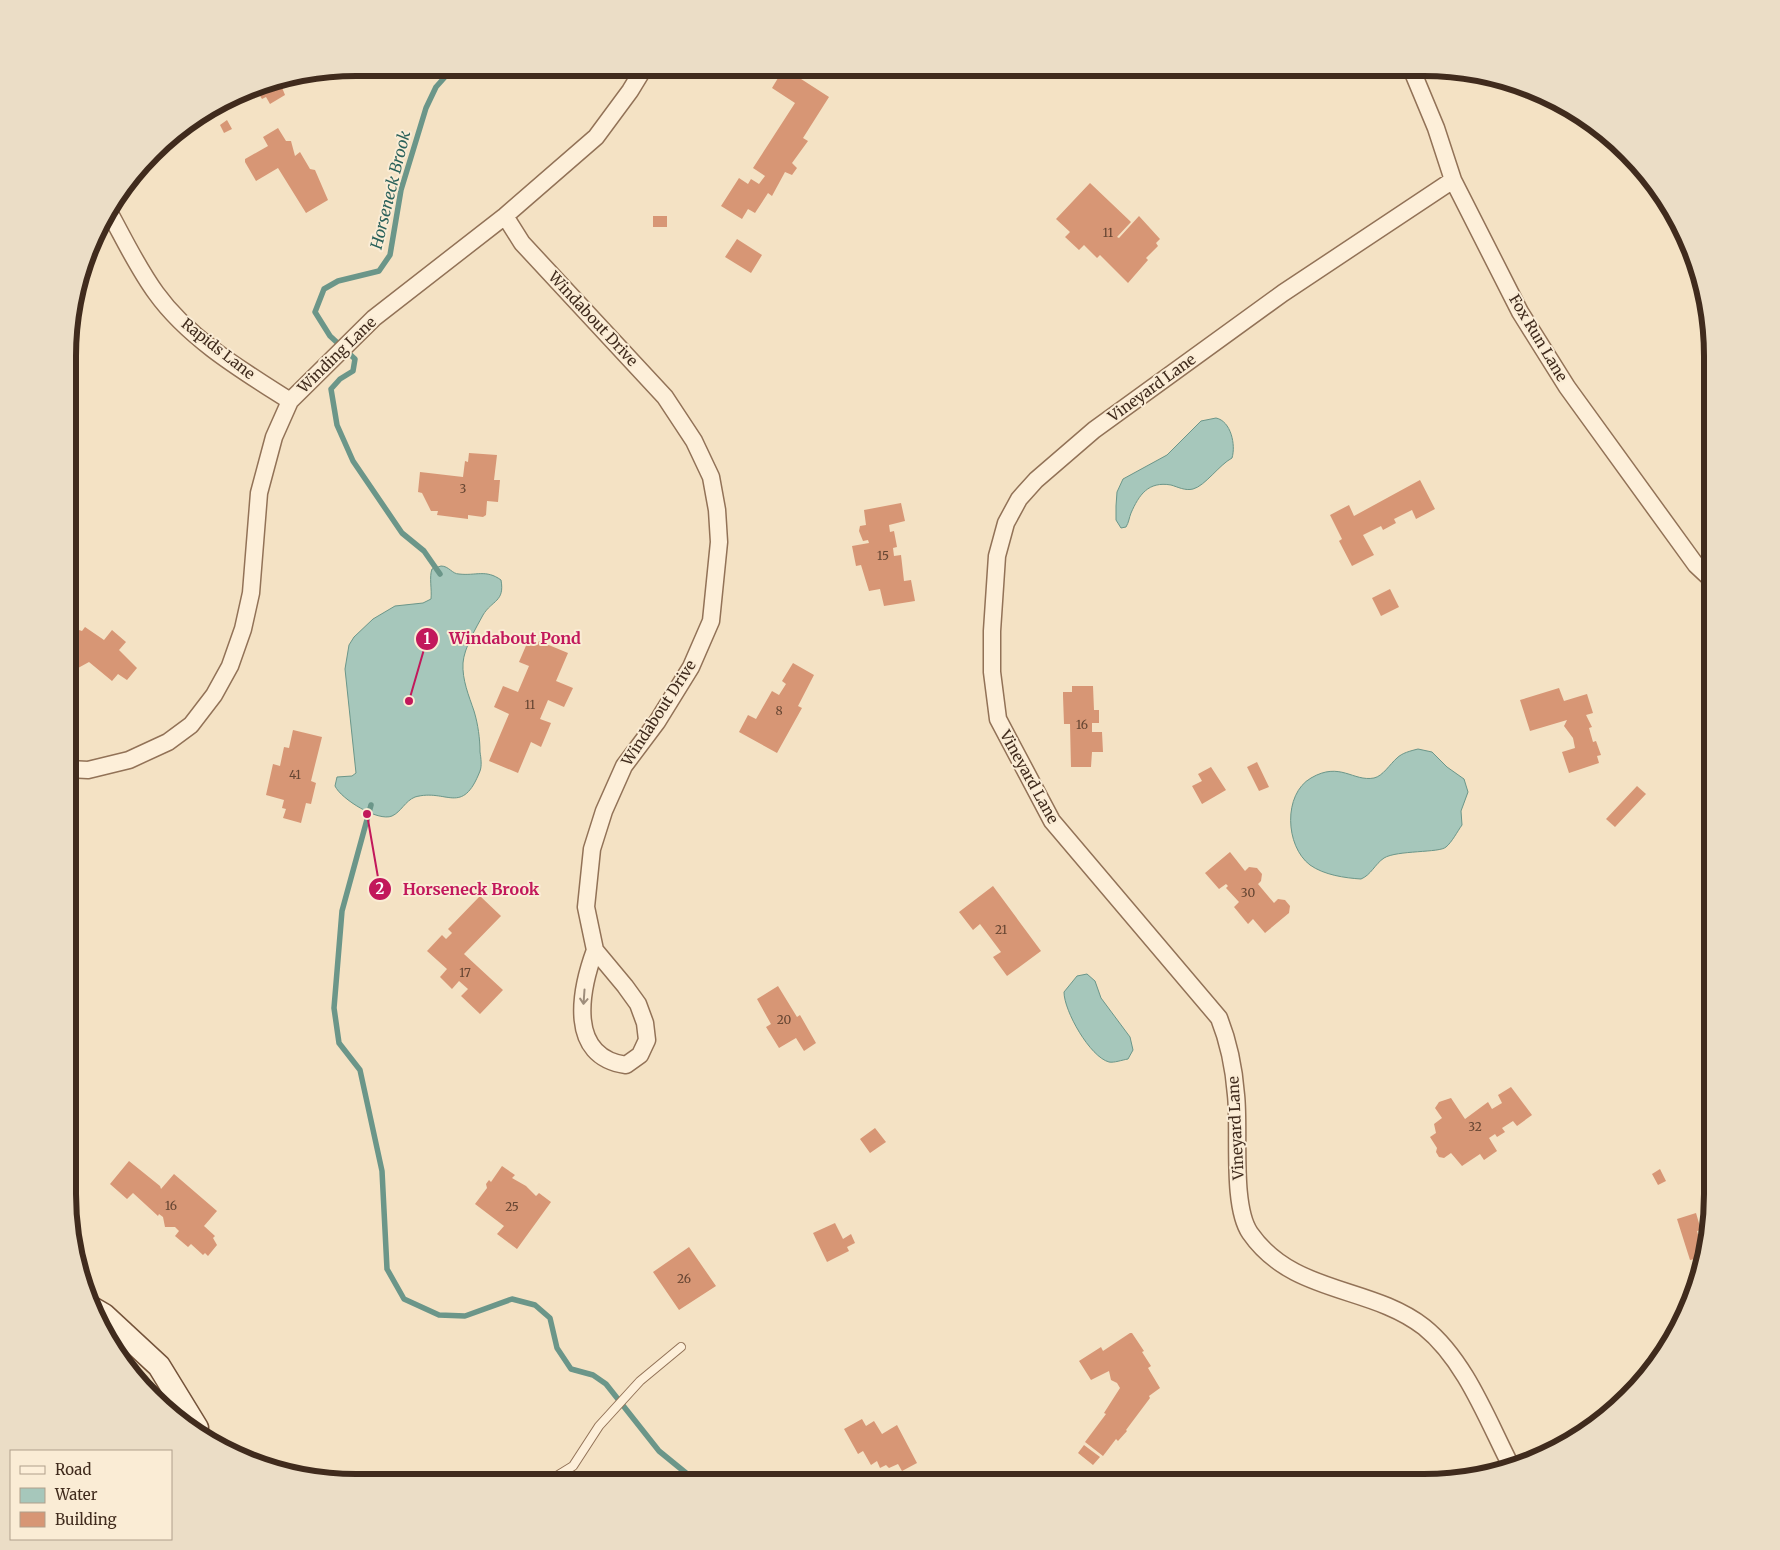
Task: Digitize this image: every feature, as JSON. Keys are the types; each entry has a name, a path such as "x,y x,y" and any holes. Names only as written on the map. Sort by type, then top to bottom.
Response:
{"street":[{"name":"Winding Lane","path":"76,769 88,770 129,760 168,742 191,725 214,695 230,666 243,629 251,593 259,493 274,437 290,401 359,332 505,216 596,137 639,76"},
{"name":"Fox Run Lane","path":"1414,76 1436,128 1452,180 1520,312 1567,387 1685,550 1704,571"},
{"name":"Vineyard Lane","path":"1452,180 1275,299 1094,430 1036,480 1019,499 1006,523 997,556 992,631 992,672 998,719 1052,821 1219,1018 1228,1041 1236,1096 1240,1203 1249,1232 1265,1251 1289,1271 1344,1293 1392,1308 1424,1328 1445,1350 1476,1393 1508,1461"},
{"name":"Windabout Drive","path":"505,216 522,242 665,396 694,441 711,477 717,510 719,542 711,621 691,667 657,722 624,766 604,811 592,849 586,908 596,950 638,1004 645,1023 647,1040 640,1055 626,1065 611,1063 598,1055 585,1036 583,1016 585,977 596,950"},
{"name":"Rapids Lane","path":"113,218 156,293 177,316 204,342 290,401"},
{"path":"104,1315 159,1366 193,1422"}],"lane":[{"path":"560,1474 573,1466 599,1426 640,1381 681,1347"}],"water":[{"path":"1216,418 1225,424 1231,434 1233,440 1232,458 1202,484 1193,489 1163,484 1150,487 1137,500 1126,527 1121,528 1116,520 1116,506 1117,492 1123,479 1167,455 1201,421"},
{"path":"441,566 457,574 486,574 501,580 501,593 483,615 468,645 463,663 465,682 478,726 481,769 467,793 460,797 426,795 415,797 392,816 378,816 352,803 335,786 337,777 352,776 356,773 345,669 349,645 354,637 373,619 395,606 423,603 431,599 432,569"},
{"path":"1418,749 1432,752 1447,767 1464,779 1468,792 1461,811 1462,825 1448,845 1442,849 1390,855 1381,860 1368,875 1361,879 1328,874 1310,865 1296,846 1292,833 1292,808 1302,786 1311,778 1330,771 1374,778 1401,755"},
{"path":"1087,974 1095,981 1101,998 1130,1037 1133,1050 1128,1059 1109,1062 1102,1058 1086,1043 1073,1021 1068,1010 1064,992 1077,976"}],"building":[{"path":"779,76 796,76 829,97 803,138 808,141 792,163 797,168 792,175 785,172 772,196 768,193 755,213 748,209 742,219 721,206 739,178 748,184 751,179 759,184 765,176 753,168 795,103 772,88"},
{"path":"282,86 285,95 270,104 266,97 262,99 259,94"},
{"path":"227,120 232,129 224,133 220,125"},
{"path":"278,128 286,141 291,141 295,156 300,152 310,169 315,170 328,200 306,213 278,168 256,181 245,162 245,159 268,146 263,137"},
{"path":"1090,183 1131,222 1117,237 1119,238 1139,216 1160,239 1156,243 1158,246 1146,258 1148,260 1128,283 1100,255 1097,258 1084,245 1079,250 1065,237 1070,232 1056,219"},
{"path":"653,216 667,216 667,227 653,227"},
{"path":"737,239 762,255 751,273 725,257"},
{"path":"469,453 497,455 494,480 500,480 498,502 487,501 486,515 483,517 468,515 468,519 437,515 438,511 431,511 422,493 418,492 420,472 463,477 465,461 468,462"},
{"path":"1420,480 1435,509 1416,519 1412,510 1394,519 1396,523 1383,530 1381,526 1363,535 1374,555 1352,566 1339,541 1342,539 1330,515 1349,505 1354,516"},
{"path":"901,503 905,521 889,525 890,532 894,531 897,547 893,548 894,556 901,555 904,581 911,580 915,601 884,606 880,589 869,591 861,565 856,566 852,546 869,543 868,540 863,541 859,531 860,526 866,525 864,510"},
{"path":"1390,589 1399,607 1381,616 1372,598"},
{"path":"85,627 104,640 112,630 126,642 119,650 137,668 127,680 118,674 112,681 89,662 76,669 76,634 79,630 82,631"},
{"path":"528,641 537,645 539,641 568,653 556,681 573,688 564,707 548,700 540,719 551,723 541,747 531,742 518,773 489,761 509,714 494,707 503,686 518,692 529,666 519,662"},
{"path":"793,663 814,675 798,706 802,708 777,753 739,732 748,715 756,719 772,691 779,695 786,684 782,681"},
{"path":"1072,686 1093,686 1094,710 1099,710 1099,723 1092,723 1092,732 1102,732 1103,752 1092,752 1091,767 1071,767 1070,724 1064,724 1063,692 1072,692"},
{"path":"1559,688 1564,701 1587,694 1593,713 1586,715 1592,727 1589,728 1593,742 1596,741 1601,755 1597,756 1599,763 1569,773 1562,752 1575,748 1573,738 1564,726 1567,720 1530,731 1520,700"},
{"path":"293,730 322,737 311,781 316,783 311,804 306,803 301,823 283,818 286,809 282,808 284,800 266,795 273,764 280,766 284,747 289,748"},
{"path":"1257,762 1269,787 1259,791 1247,767"},
{"path":"1211,767 1226,790 1202,804 1192,786 1202,781 1198,774"},
{"path":"1637,786 1646,794 1615,827 1606,819"},
{"path":"1230,852 1245,871 1249,867 1257,868 1262,874 1261,881 1258,884 1274,903 1278,899 1285,900 1290,906 1289,913 1265,933 1253,919 1248,924 1234,907 1239,902 1226,888 1228,886 1226,884 1219,889 1205,873"},
{"path":"993,886 1041,951 1007,976 993,957 1001,952 980,924 973,930 959,912"},
{"path":"480,896 501,916 464,954 503,990 480,1014 461,996 468,989 459,981 452,989 440,977 447,969 427,951 442,935 446,939 452,933 448,929"},
{"path":"778,986 797,1017 800,1015 816,1043 804,1051 796,1038 779,1048 766,1027 771,1024 757,999"},
{"path":"1511,1087 1532,1115 1517,1126 1513,1121 1502,1128 1505,1132 1497,1137 1495,1134 1489,1138 1497,1151 1484,1160 1480,1154 1462,1166 1451,1153 1444,1158 1439,1157 1436,1152 1437,1148 1430,1137 1436,1133 1434,1124 1442,1118 1435,1108 1439,1102 1451,1098 1465,1119 1488,1102 1492,1109 1502,1103 1498,1095"},
{"path":"875,1128 886,1142 870,1153 860,1139"},
{"path":"129,1161 160,1186 161,1189 174,1174 217,1211 204,1226 215,1236 213,1238 217,1245 208,1256 205,1253 203,1255 191,1244 188,1247 175,1236 179,1231 175,1227 165,1227 163,1217 159,1214 158,1216 133,1193 127,1199 110,1184"},
{"path":"502,1166 515,1175 512,1178 526,1186 536,1196 539,1193 551,1202 517,1249 497,1234 504,1226 475,1204 487,1188 486,1184 489,1180 491,1182"},
{"path":"1660,1169 1666,1181 1658,1185 1652,1174"},
{"path":"1696,1213 1701,1230 1697,1231 1700,1240 1696,1259 1690,1260 1677,1219"},
{"path":"835,1223 843,1239 851,1234 855,1243 847,1247 849,1251 827,1262 813,1233"},
{"path":"689,1247 716,1286 679,1310 653,1272"},
{"path":"1132,1333 1144,1351 1142,1352 1151,1366 1148,1368 1160,1388 1149,1396 1150,1398 1127,1431 1118,1441 1116,1439 1103,1456 1085,1442 1106,1414 1104,1413 1120,1388 1117,1383 1111,1380 1109,1371 1091,1380 1079,1361 1101,1347 1103,1351"},
{"path":"862,1419 866,1426 874,1421 882,1434 897,1425 917,1463 902,1471 898,1464 889,1468 886,1465 880,1468 877,1461 871,1465 863,1451 858,1454 844,1429"},
{"path":"1084,1445 1100,1457 1093,1465 1078,1453"}],"waterway":[{"name":"Horseneck Brook","path":"440,574 424,551 402,533 353,461 337,425 331,389 340,379 353,371 355,359 330,336 315,312 324,289 338,281 379,271 390,255 401,190 426,108 436,87 446,76"},
{"name":"Horseneck Brook","path":"371,805 342,911 334,1008 339,1043 360,1070 382,1171 387,1269 404,1299 439,1315 465,1316 512,1299 535,1305 550,1318 557,1348 571,1369 593,1375 606,1384 659,1451 687,1474"}],"place":[{"name":"Windabout Pond","path":"409,701"},
{"name":"Horseneck Brook","path":"367,814"}]}
